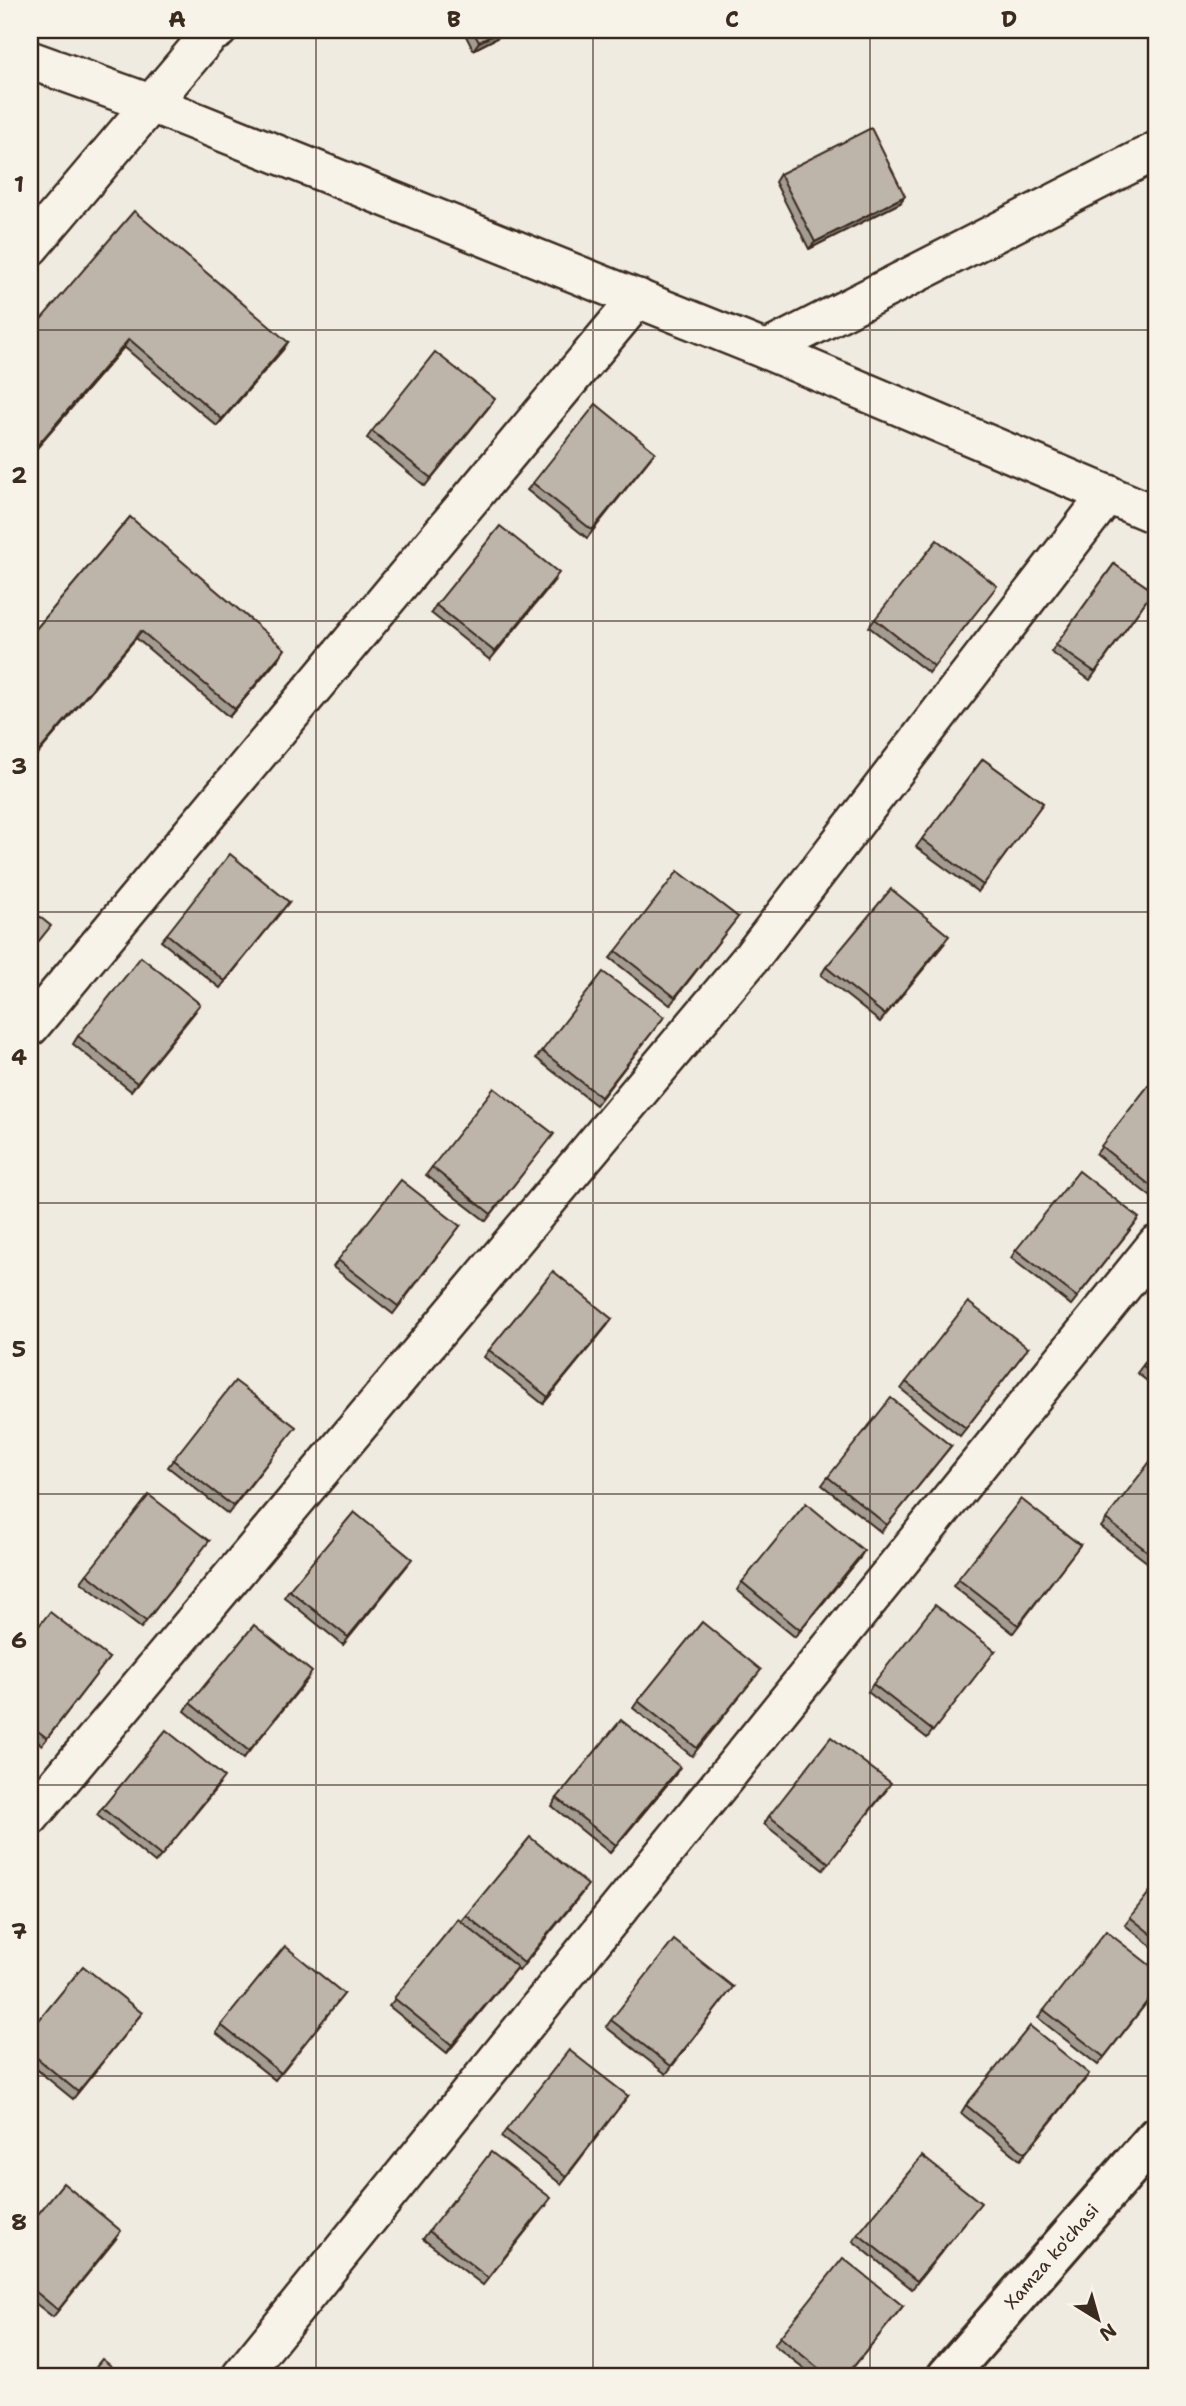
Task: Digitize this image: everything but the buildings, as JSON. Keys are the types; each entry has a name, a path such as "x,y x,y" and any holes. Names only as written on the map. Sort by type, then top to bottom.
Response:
{"street":[{"path":"30,247 210,34 218,30"},
{"path":"30,60 152,104 638,298 1156,515"},
{"path":"766,350 1156,151"},
{"path":"30,1027 638,298"},
{"path":"30,1817 751,958 1108,494"},
{"path":"241,2376 1156,1245"},
{"name":"Xamza ko'chasi","path":"947,2376 1156,2137"}]}
